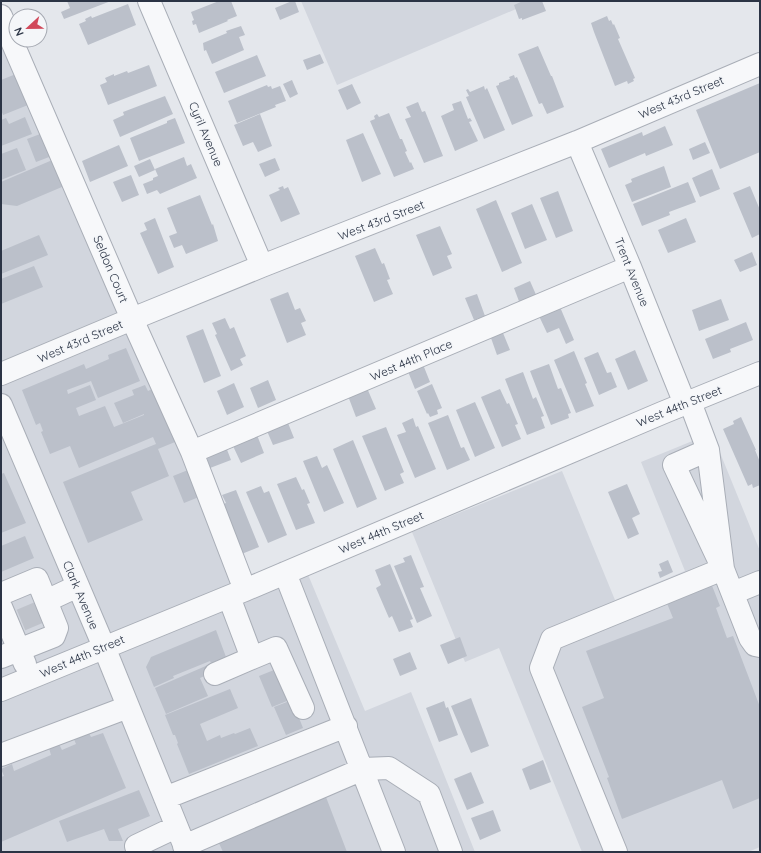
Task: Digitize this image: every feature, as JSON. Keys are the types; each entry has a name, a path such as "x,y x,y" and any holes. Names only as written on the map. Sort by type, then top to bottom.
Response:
{"street":[{"name":"Cyril Avenue","path":"149,1 262,266"},
{"name":"Seldon Court","path":"1,16 132,319 192,452 237,593 252,658"},
{"name":"West 43rd Street","path":"1,374 262,266 577,142 760,64"},
{"name":"Trent Avenue","path":"577,142 708,450 723,569"},
{"name":"West 44th Place","path":"192,452 630,268"},
{"name":"West 44th Street","path":"1,690 285,573 760,373"},
{"name":"Clark Avenue","path":"3,415 104,647 182,842"},
{"path":"708,450 674,465 723,569 750,638 755,645 760,646"},
{"path":"616,852 541,668 552,639 723,569"},
{"path":"285,573 363,769 394,852"},
{"path":"1,594 37,579 28,612 10,654"},
{"path":"733,593 760,582"},
{"path":"28,612 78,586"},
{"path":"10,654 54,636 57,628 28,612"},
{"path":"214,674 276,648 303,708"},
{"path":"10,654 30,678"},
{"path":"1,755 128,707"},
{"path":"165,798 346,726"},
{"path":"138,852 136,846 182,842 363,769 389,768 429,794 451,852"}],"shaded area":[{"path":"301,1 535,1 337,85"},
{"path":"1,16 8,32 8,48 15,48 245,590 304,565 365,711 411,692 475,852 1,852"},
{"path":"712,433 760,551 760,847 748,852 582,852 499,648 465,662 412,532 562,471 615,600 685,571 641,462"}],"building":[{"path":"67,1 111,1 64,19 61,12 70,8"},
{"path":"219,1 231,1 237,16 199,33 196,24 193,25 192,21 194,20 191,12"},
{"path":"295,1 299,12 280,20 275,8"},
{"path":"523,1 542,1 546,11 522,20 522,18 519,19 514,5"},
{"path":"128,4 136,25 88,45 79,24 86,21 85,19 91,16 92,18"},
{"path":"607,16 609,21 611,20 613,25 614,24 620,38 618,39 635,78 633,79 634,81 628,84 627,81 615,86 591,23"},
{"path":"241,26 245,35 239,37 244,50 212,64 206,50 204,51 203,43 227,33 226,31"},
{"path":"538,46 564,107 547,114 542,103 539,104 518,54"},
{"path":"320,54 324,63 307,70 303,60"},
{"path":"257,55 266,76 224,93 215,72"},
{"path":"149,65 157,86 108,105 100,85 107,82 105,78 127,71 128,73"},
{"path":"21,72 33,103 3,115 1,110 1,80"},
{"path":"514,75 515,78 517,77 533,116 512,125 496,86 499,85 499,83 510,79 509,77"},
{"path":"292,80 298,94 290,98 283,84"},
{"path":"760,83 760,152 720,169 696,110"},
{"path":"352,84 361,103 347,110 338,90"},
{"path":"267,85 268,87 271,86 272,89 280,86 286,101 275,105 276,107 237,123 228,101"},
{"path":"484,86 485,90 487,88 505,130 484,139 466,97 469,96 466,90 468,89 470,92"},
{"path":"165,96 173,114 120,137 113,120 124,115 123,112"},
{"path":"461,101 468,119 470,118 472,121 469,122 478,141 455,151 441,116 454,110 452,104"},
{"path":"418,102 422,112 425,111 443,156 424,163 405,119 411,117 406,107"},
{"path":"389,113 407,151 405,152 414,169 394,177 370,121 375,119 374,116 377,114 379,117"},
{"path":"260,114 272,146 258,152 253,142 243,146 234,125"},
{"path":"25,117 32,134 1,146 1,120 6,118 9,124"},
{"path":"175,118 185,143 139,161 130,138 167,123 167,121"},
{"path":"665,126 673,145 646,156 645,153 609,168 601,149 642,132 643,136"},
{"path":"48,131 57,154 36,162 27,139"},
{"path":"363,133 381,174 362,182 346,140"},
{"path":"705,142 710,153 693,160 689,149"},
{"path":"119,145 128,166 90,182 82,161"},
{"path":"17,148 26,170 1,180 1,154"},
{"path":"184,157 187,166 191,164 197,178 160,194 157,190 147,194 143,184 158,176 155,169"},
{"path":"57,158 69,184 17,206 1,204 1,182"},
{"path":"275,158 280,170 265,177 259,164"},
{"path":"150,159 155,170 139,177 134,166"},
{"path":"664,166 671,187 632,202 625,185 632,182 631,179"},
{"path":"712,169 720,189 700,197 692,178"},
{"path":"131,175 139,195 122,202 113,182"},
{"path":"688,182 696,202 669,212 670,215 642,226 633,204"},
{"path":"283,186 284,189 288,187 300,214 281,222 269,195 280,190 278,188"},
{"path":"750,186 760,210 760,234 752,238 733,193"},
{"path":"558,191 573,231 556,238 540,198"},
{"path":"200,195 212,225 213,224 218,241 186,254 182,245 174,248 169,236 177,233 167,208"},
{"path":"496,200 522,263 502,272 476,209"},
{"path":"532,204 547,240 525,249 511,213"},
{"path":"155,218 174,267 158,274 140,233 147,230 144,223"},
{"path":"686,218 696,242 668,253 658,230"},
{"path":"440,226 452,254 447,256 452,268 433,276 416,235"},
{"path":"39,235 48,255 1,274 1,251"},
{"path":"375,248 382,264 384,263 390,279 387,280 393,294 374,302 355,256"},
{"path":"752,252 757,265 740,272 734,260"},
{"path":"34,266 43,287 1,304 1,279"},
{"path":"530,281 537,297 520,304 514,288"},
{"path":"288,292 295,310 300,308 306,321 301,323 306,335 287,343 270,299"},
{"path":"477,294 485,316 474,320 465,298"},
{"path":"721,299 729,320 699,331 692,310"},
{"path":"560,307 574,340 566,344 559,328 547,333 539,316"},
{"path":"225,318 230,329 234,327 246,356 240,359 243,365 231,371 215,335 217,334 212,323"},
{"path":"746,322 753,340 730,349 731,352 713,359 705,339"},
{"path":"203,329 221,376 204,383 186,336"},
{"path":"503,333 510,350 497,355 491,338"},
{"path":"126,348 140,381 98,398 91,381 67,390 68,394 90,385 96,400 76,408 79,416 105,406 114,427 144,414 123,423 114,403 134,395 132,390 145,385 148,391 154,388 175,442 158,449 169,476 131,492 143,520 88,543 63,482 156,444 153,437 79,468 70,446 50,454 41,432 43,431 40,423 36,425 22,390 84,364 86,369 109,359 108,355"},
{"path":"635,350 648,381 628,390 615,359"},
{"path":"574,351 587,383 585,384 594,406 576,413 554,360"},
{"path":"598,352 607,373 611,372 617,387 599,395 584,358"},
{"path":"422,362 430,382 415,389 407,369"},
{"path":"549,364 558,389 561,388 571,413 568,414 569,418 551,425 530,371"},
{"path":"523,372 533,399 536,397 544,416 541,417 545,428 527,435 505,379"},
{"path":"268,380 276,400 258,408 250,388"},
{"path":"234,383 244,407 227,415 217,391"},
{"path":"432,384 442,408 437,410 438,414 430,417 428,413 427,414 417,391"},
{"path":"367,388 376,409 356,417 348,396"},
{"path":"500,389 507,404 509,403 518,424 515,425 521,439 502,447 481,397"},
{"path":"475,402 495,448 475,457 456,410"},
{"path":"448,415 461,448 464,447 470,460 447,470 428,423"},
{"path":"741,417 760,462 760,485 753,488 752,484 748,486 723,429 734,424 733,421"},
{"path":"413,418 416,427 418,426 436,469 415,478 397,435 406,432 402,423"},
{"path":"288,423 294,438 273,445 267,431"},
{"path":"386,427 404,472 400,474 404,483 385,491 362,436"},
{"path":"257,435 264,453 241,463 233,446"},
{"path":"353,440 377,499 357,508 333,449"},
{"path":"226,447 231,460 210,468 206,455"},
{"path":"317,456 322,468 327,465 344,503 324,512 303,461"},
{"path":"188,470 199,497 184,503 173,476"},
{"path":"4,473 26,523 1,533 1,474"},
{"path":"296,477 302,490 304,489 310,503 307,504 315,523 296,530 277,484"},
{"path":"627,484 640,514 632,518 639,534 628,539 608,492"},
{"path":"261,486 264,493 269,491 287,535 268,543 246,492"},
{"path":"236,490 259,547 239,555 219,506 226,503 222,495"},
{"path":"25,536 34,558 1,572 1,546"},
{"path":"411,555 424,587 420,588 432,616 417,623 394,566 405,562 403,558"},
{"path":"668,560 673,572 660,578 658,572 662,571 659,564"},
{"path":"390,564 413,619 410,620 413,627 399,632 392,616 389,618 376,588 381,585 375,570"},
{"path":"709,578 720,606 716,608 727,638 733,636 760,707 760,798 733,809 722,780 622,819 607,778 609,777 582,707 604,698 586,651 673,618 664,596"},
{"path":"216,630 226,657 211,663 210,661 173,676 174,678 154,687 146,667 151,657"},
{"path":"460,637 467,656 448,664 440,645"},
{"path":"410,652 417,669 400,676 393,659"},
{"path":"208,665 211,673 200,678 208,696 166,714 155,688"},
{"path":"279,668 292,699 272,707 259,676"},
{"path":"230,689 238,708 200,724 207,741 220,735 221,738 250,728 258,746 189,774 175,735 173,735 165,715"},
{"path":"471,698 489,746 471,753 451,706"},
{"path":"292,700 303,728 286,735 274,707"},
{"path":"444,701 446,708 448,707 458,735 439,742 426,708"},
{"path":"88,731 91,737 103,733 126,788 1,842 1,777 4,776 1,769 12,764 14,771 51,755 49,748 59,744 62,750 76,744 73,737"},
{"path":"543,760 551,782 530,790 522,769"},
{"path":"471,772 484,803 467,810 454,779"},
{"path":"139,790 150,816 118,829 123,841 109,841 104,829 67,842 59,821"},
{"path":"326,797 347,852 223,852 218,841"},
{"path":"493,810 501,831 480,840 471,818"}],"tunnel":[{"path":"21,620 40,612"}]}
